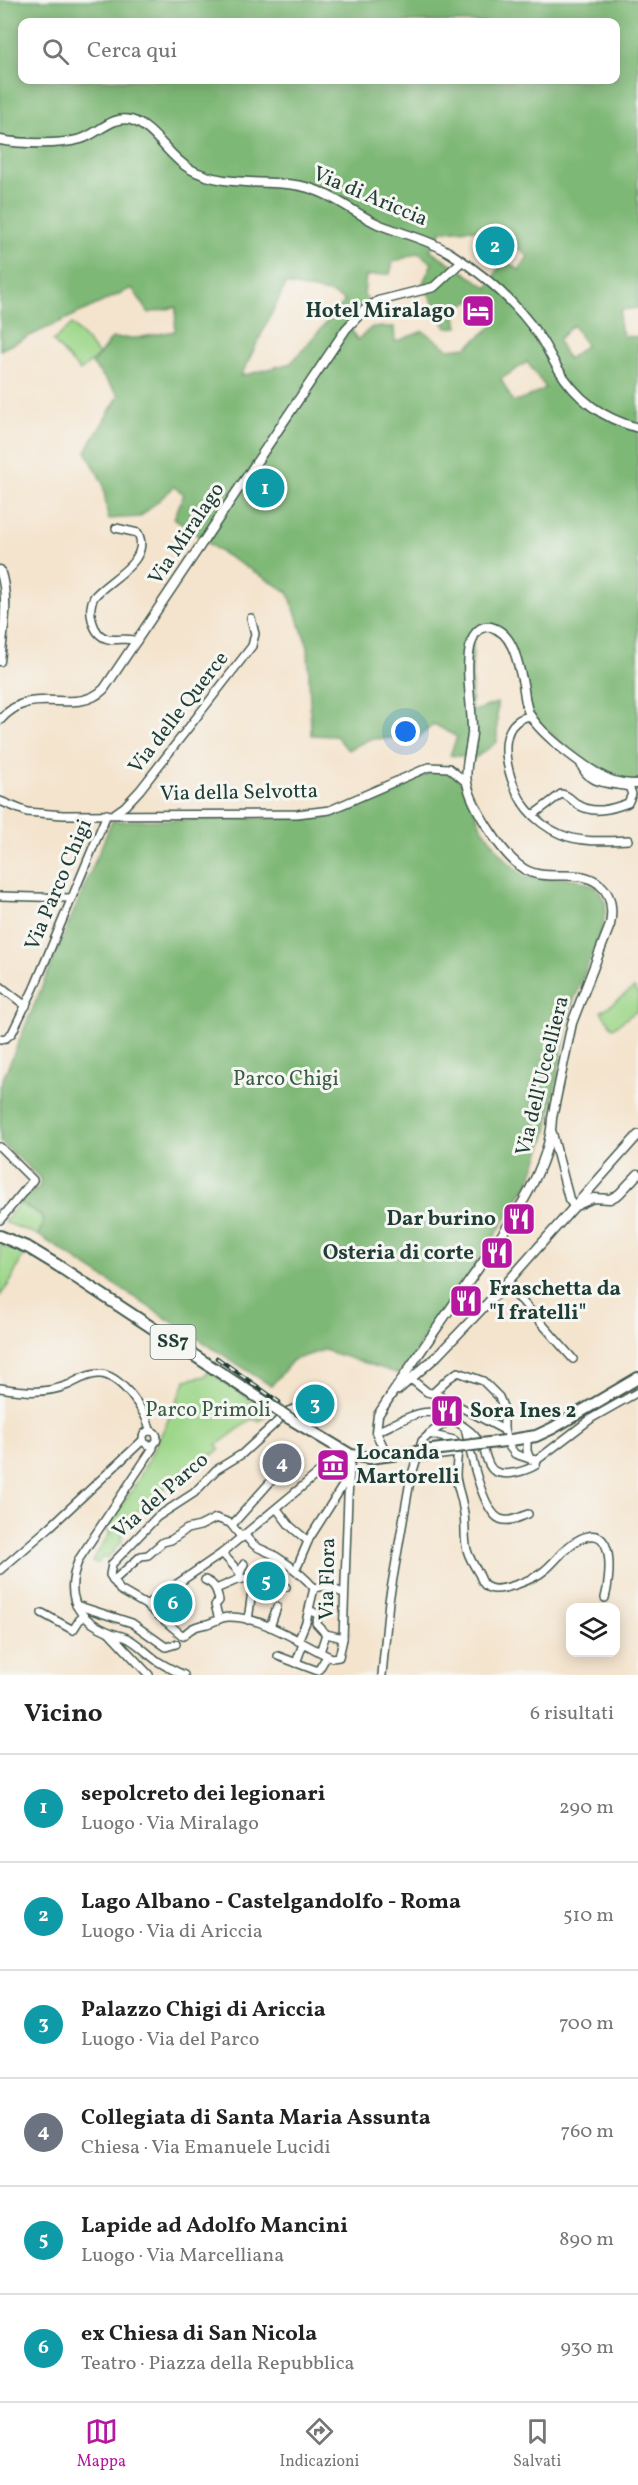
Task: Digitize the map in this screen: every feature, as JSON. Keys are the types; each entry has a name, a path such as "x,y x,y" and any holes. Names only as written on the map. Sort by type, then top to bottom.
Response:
{"main road":[{"name":"SS7","path":"0,1236 29,1248 57,1264 286,1416 347,1453"},
{"path":"347,1453 370,1458 506,1437 527,1438 553,1428 638,1378"}],"street":[{"name":"Via di Ariccia","path":"0,140 58,143 81,139 119,119 131,120 149,131 189,168 217,179 300,186 322,191 370,220 439,246 490,281 509,299 539,336 571,387 588,405 609,418 638,428"},
{"name":"Via Miralago","path":"0,720 15,708 32,701 43,699 82,701 93,698 108,685 350,324 363,311 384,299 434,287 462,261"},
{"path":"116,528 138,533 141,549 134,561 93,599 92,619 96,630 104,637 137,641"},
{"path":"0,570 4,588 0,661"},
{"name":"Via delle Querce","path":"107,814 118,812 140,790 253,645 255,634 251,618"},
{"path":"467,783 472,733 469,656 473,639 482,627 498,630 511,644 531,716 555,741 580,762 610,780 638,784"},
{"path":"531,716 521,718 512,727 506,757 512,781 523,804 551,829 567,837 610,841 628,840"},
{"path":"533,815 561,795 568,796 578,805 598,810 612,809 628,803 632,794 629,787 605,783 590,777 582,769 580,762"},
{"name":"Via della Selvotta","path":"0,801 27,812 297,814 319,812 343,805 410,774 434,766 455,770 467,783"},
{"name":"Via dell'Uccelliera","path":"376,1432 378,1415 511,1220 534,1180 552,1133 552,1118 572,1023 610,925 611,903 604,890 592,880 581,877 541,875 526,870 513,861 487,825 467,783"},
{"name":"Via Parco Chigi","path":"0,1039 12,1033 26,1006 107,814"},
{"path":"0,896 70,898"},
{"path":"0,986 26,1006"},
{"path":"552,1133 569,1199 574,1206"},
{"path":"391,1395 427,1365 504,1285 638,1135"},
{"path":"0,1147 33,1180 0,1220"},
{"path":"574,1206 593,1198 610,1199 619,1194 638,1174"},
{"path":"504,1285 522,1301 573,1359"},
{"path":"416,1357 417,1364 427,1365"},
{"path":"433,1393 449,1377 462,1372 483,1381 499,1397 504,1409 506,1437 515,1454 534,1460"},
{"path":"0,1388 37,1392 65,1386 93,1374 107,1374 115,1378 149,1422 150,1431 157,1436 153,1449 79,1559 73,1582 76,1605 82,1616 109,1632 127,1638 159,1662 184,1675"},
{"path":"411,1379 421,1388 506,1437"},
{"path":"534,1460 592,1418 638,1392"},
{"path":"390,1456 376,1432 419,1413 439,1413 452,1419 477,1439"},
{"name":"Via del Parco","path":"113,1581 110,1571 112,1563 144,1529 157,1517 194,1493 216,1470 242,1454 286,1416"},
{"path":"382,1675 396,1548 417,1458 422,1442 429,1434 452,1419"},
{"path":"465,1428 474,1470 488,1506 495,1516 506,1520 528,1514"},
{"path":"0,1570 51,1526 150,1431"},
{"path":"429,1434 456,1441 458,1454 456,1478 465,1520 466,1546 485,1586 492,1589 503,1588 530,1578 548,1568 572,1544 582,1538 591,1537 602,1541 609,1552 610,1573 605,1598"},
{"path":"483,1448 491,1467 500,1473 526,1470 536,1465 527,1451 527,1438"},
{"path":"143,1440 147,1445 153,1445"},
{"path":"146,1605 222,1553 334,1460 347,1453"},
{"name":"Via Flora","path":"327,1656 335,1659 339,1657 343,1638 349,1475 347,1453"},
{"path":"417,1458 458,1454"},
{"path":"298,1565 308,1541 349,1475"},
{"path":"232,1525 272,1480"},
{"path":"277,1509 290,1526 308,1541"},
{"path":"278,1656 318,1671 327,1656 270,1627 236,1617 219,1618 195,1625 183,1636 146,1605 124,1594 113,1581 141,1556 148,1555 163,1542 171,1540 187,1529 200,1526 218,1517 232,1525 253,1546 277,1557 285,1564"},
{"path":"222,1553 240,1576"},
{"path":"266,1580 278,1562 302,1573 314,1588"},
{"path":"240,1576 244,1564"},
{"path":"216,1589 240,1576 254,1577 286,1587"},
{"path":"248,1620 254,1577"},
{"path":"205,1580 213,1583 219,1601 207,1609"},
{"path":"314,1588 326,1586 343,1593"},
{"path":"296,1663 314,1588"},
{"path":"76,1605 132,1623 162,1646 170,1647 176,1644"},
{"path":"215,1605 219,1618"},
{"path":"270,1627 277,1607"},
{"path":"309,1610 319,1615 316,1623 326,1634 343,1638"},
{"path":"42,1613 73,1630 82,1616"},
{"path":"109,1632 149,1675"},
{"path":"320,1652 326,1634"}],"green space":[{"path":"0,0 638,0 638,308 621,310 619,324 624,336 638,337 638,784 599,774 534,720 507,640 487,627 473,639 471,712 497,703 497,742 475,758 450,755 457,737 434,724 419,737 370,739 348,750 336,736 311,735 308,647 288,592 219,551 174,518 184,494 174,487 140,517 108,519 103,484 86,451 119,395 92,364 112,338 137,338 175,331 176,307 149,313 132,288 0,350","holes":["470,229 507,239 528,256 519,270 503,259 488,288 430,250 442,231","418,253 432,263 423,283 446,328 458,327 454,307 487,296 495,324 467,347 449,349 423,331 395,342 394,327 372,327 357,340 346,318 370,302 364,295 366,276 390,274 393,262","286,284 333,294 345,301 291,363 241,376","573,325 586,345 568,359 558,340","527,362 546,388 513,402 501,379"]},
{"path":"72,324 99,355 80,371 53,341"},
{"name":"Parco Chigi","path":"438,769 450,773 464,784 482,828 505,859 525,877 576,879 597,887 606,904 603,926 570,1010 546,1135 530,1180 491,1242 400,1374 324,1350 293,1360 271,1386 38,1235 43,1224 41,1215 20,1203 40,1186 40,1177 0,1142 0,1086 112,821 330,817"},
{"path":"634,988 638,994 638,1010 613,1028 601,1012"},
{"path":"20,1203 41,1215 43,1224 38,1235 4,1222"},
{"path":"0,1245 24,1253 11,1281 0,1296"},
{"name":"Parco Primoli","path":"208,1371 270,1413 259,1421 252,1419 217,1445 220,1449 188,1473 185,1471 131,1517 134,1521 122,1534 122,1541 107,1559 102,1557 98,1563 92,1561 110,1533 104,1527 133,1489 161,1436 186,1380 205,1376"}],"railway":[{"path":"217,1358 279,1402"}],"place":[{"name":"Lago Albano - Castelgandolfo - Roma","path":"495,246"},
{"name":"Hotel Miralago","path":"478,311"},
{"name":"sepolcreto dei legionari","path":"265,488"},
{"name":"Dar burino","path":"519,1219"},
{"name":"Osteria di corte","path":"497,1253"},
{"name":"Fraschetta da \"I fratelli\"","path":"466,1301"},
{"name":"Palazzo Chigi di Ariccia","path":"315,1404"},
{"name":"Sora Ines 2","path":"447,1411"},
{"name":"Collegiata di Santa Maria Assunta","path":"282,1463"},
{"name":"Locanda Martorelli","path":"333,1465"},
{"name":"Lapide ad Adolfo Mancini","path":"266,1581"},
{"name":"ex Chiesa di San Nicola","path":"173,1603"}]}
